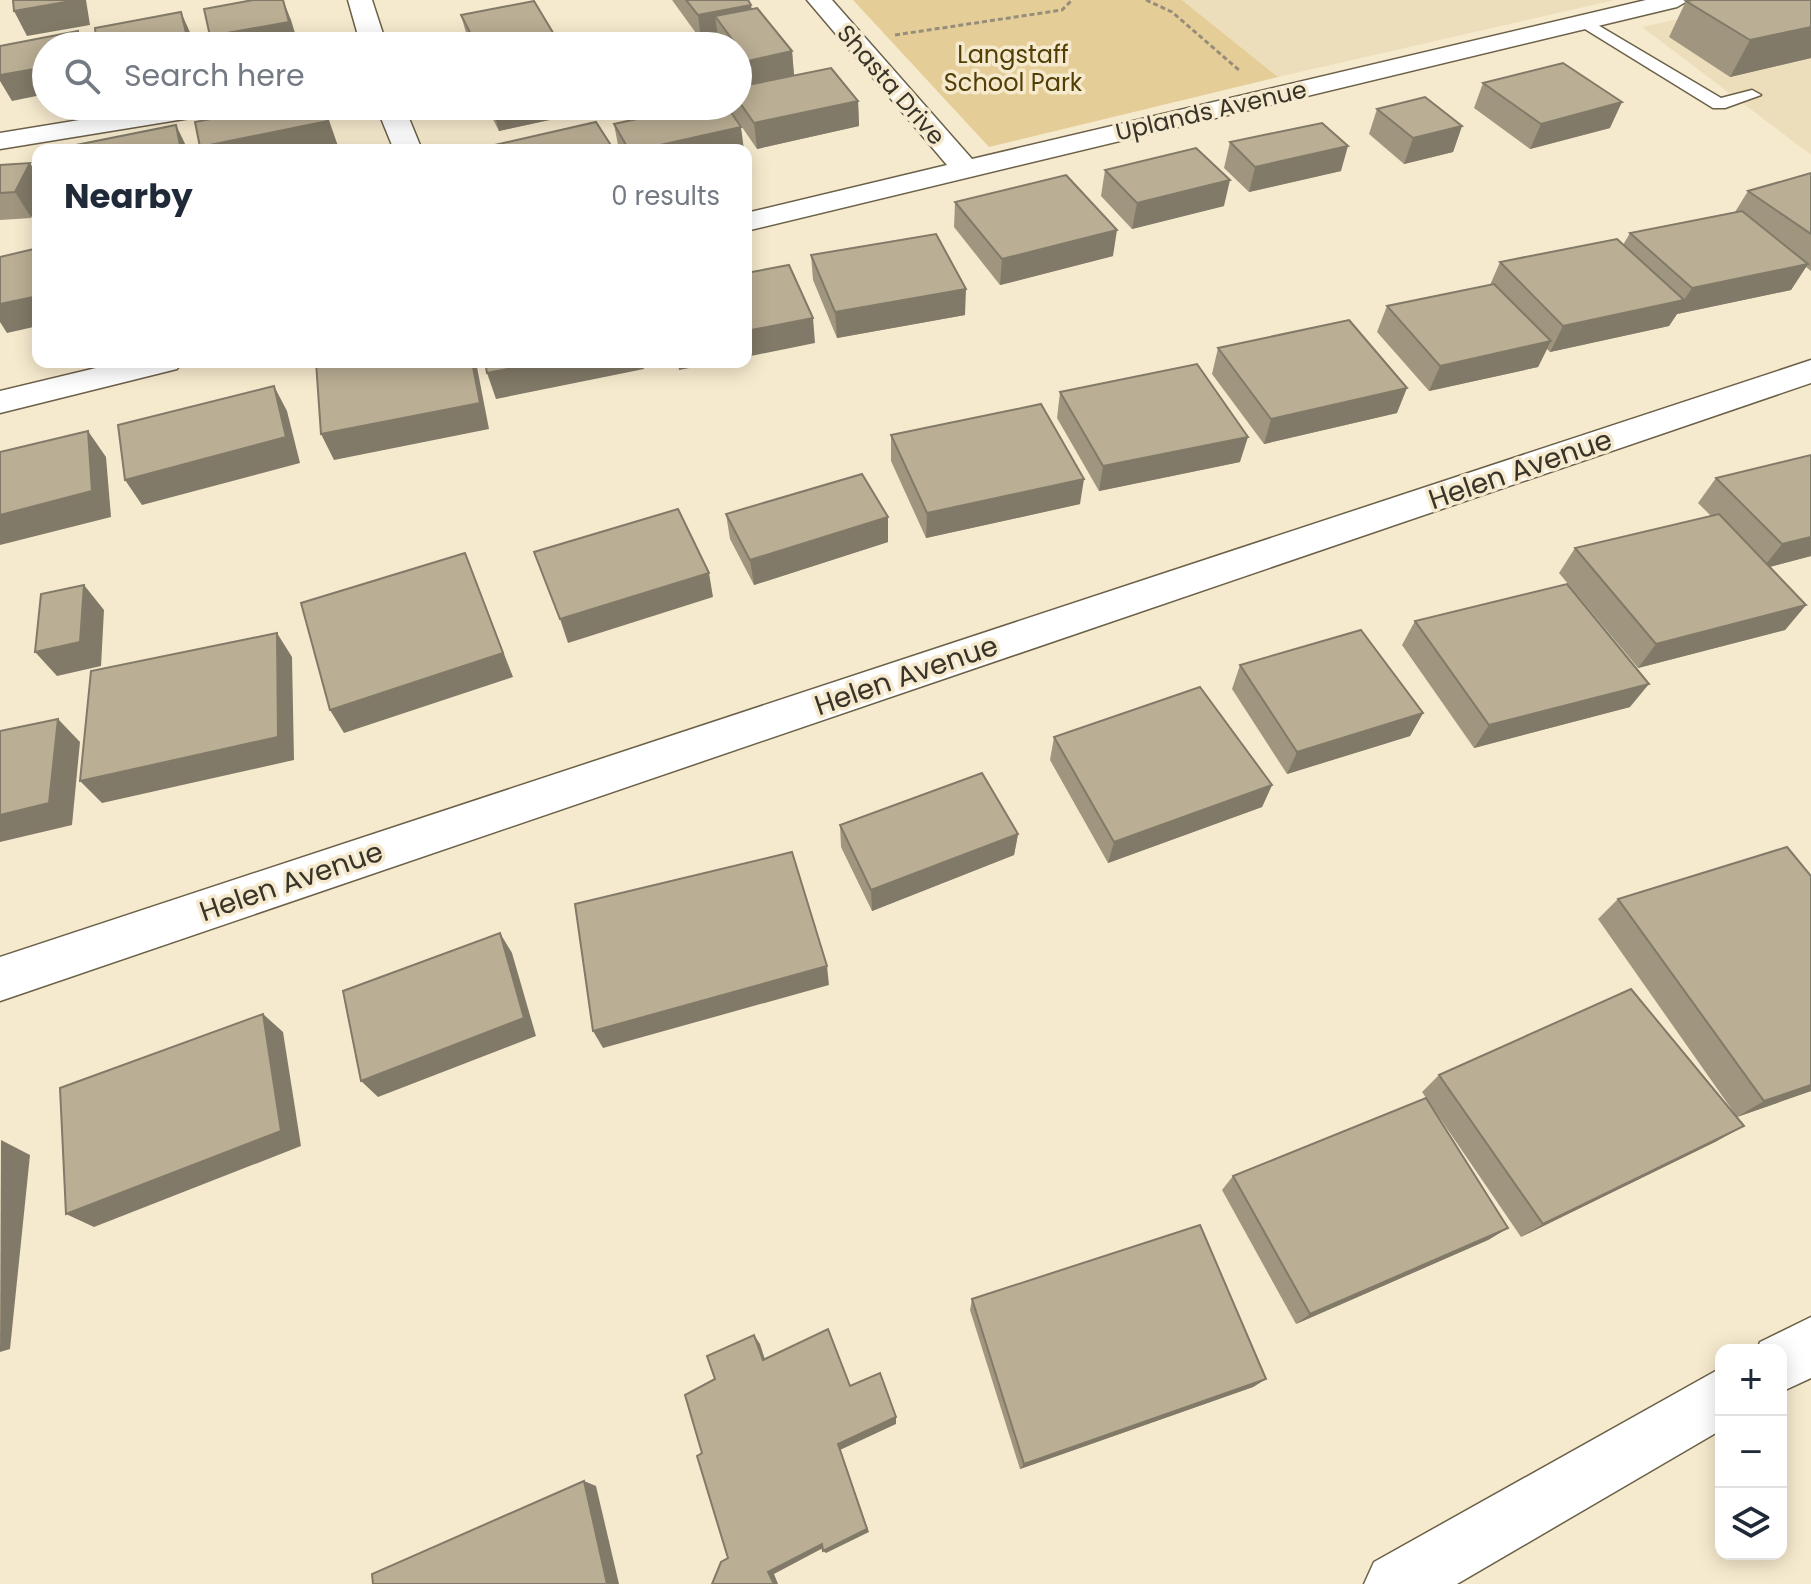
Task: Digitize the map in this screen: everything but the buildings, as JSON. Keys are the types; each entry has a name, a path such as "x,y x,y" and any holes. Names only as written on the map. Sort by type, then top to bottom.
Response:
{"street":[{"path":"360,0 370,32"},
{"name":"Shasta Drive","path":"819,0 965,169"},
{"name":"Uplands Avenue","path":"752,221 1677,0"},
{"path":"0,141 129,120"},
{"path":"396,120 406,144"},
{"path":"0,402 140,368"},
{"name":"Helen Avenue","path":"0,979 1811,371"},
{"path":"1787,1360 1811,1346"},
{"path":"1396,1584 1715,1400"}],"lane":[{"path":"1586,23 1719,104 1752,95"}],"path":[{"path":"854,42 1062,10 1072,0"},
{"path":"1146,0 1172,12 1241,72"}],"shaded area":[{"path":"1182,0 1615,0 1278,77"},
{"path":"1764,0 1811,0 1811,155 1642,27"}],"green space":[{"name":"Langstaff School Park","path":"853,0 1182,0 1278,77 989,147"}]}
